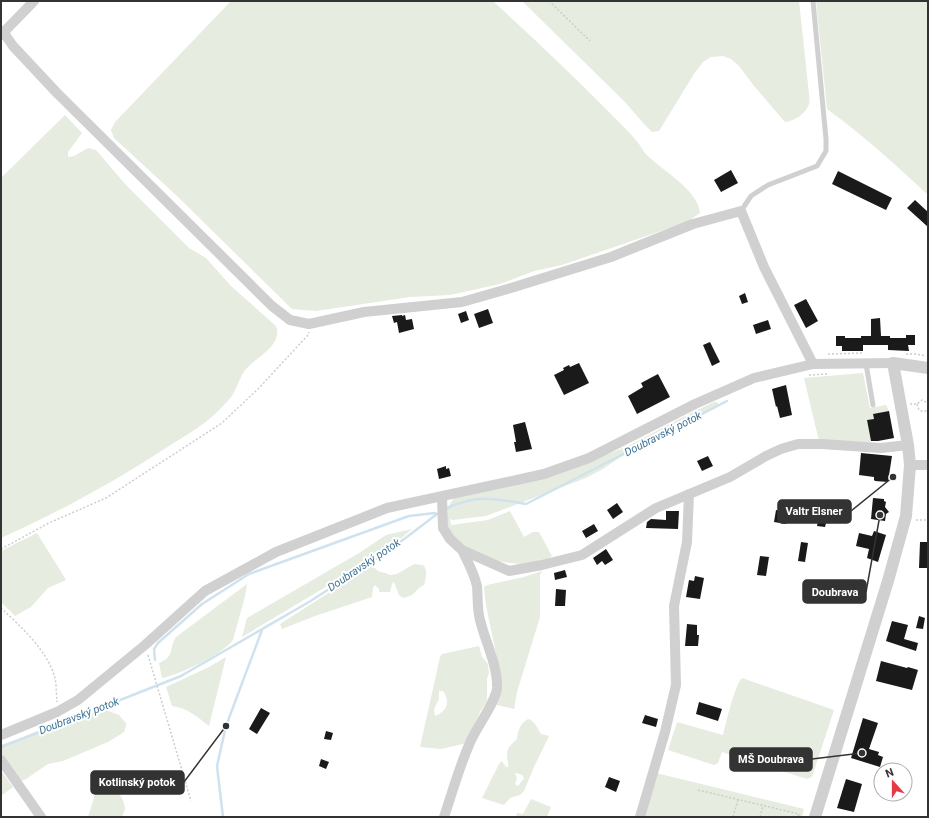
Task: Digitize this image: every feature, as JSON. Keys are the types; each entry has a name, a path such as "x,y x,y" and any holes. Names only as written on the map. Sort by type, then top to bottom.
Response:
{"street":[{"path":"34,1 2,34 51,88 272,306 290,320 309,324 364,312 462,302 612,256 693,224 741,211 764,267 813,364"},
{"path":"815,817 888,581 905,520 910,465 908,445 893,363"},
{"path":"1,735 57,712 78,700 145,645 205,591 276,552 387,508 544,474 589,458 695,404 754,378 813,364 893,363 928,368"},
{"path":"442,496 443,528 450,539 462,550 509,571 542,565 582,555 656,508 730,477 781,449 798,444 881,448 908,445"},
{"path":"910,465 928,465"},
{"path":"640,817 665,732 676,685 674,606 687,542 689,494"},
{"path":"444,817 469,745 494,699 497,688 493,662 480,621 477,605 477,588 473,571 462,550"},
{"path":"1,760 41,817"}],"lane":[{"path":"741,211 751,196 768,184 817,166 826,151 813,1"},
{"path":"866,364 873,406"}],"path":[{"path":"549,1 590,40"},
{"path":"1,548 49,523 106,498 222,423 259,388 308,335 309,324"},
{"path":"802,375 831,374"},
{"path":"928,403 922,400 917,404 919,410 925,411 928,408"},
{"path":"905,520 928,520"},
{"path":"1,608 28,634 48,661 55,676 57,712"},
{"path":"145,645 191,801"},
{"path":"698,790 799,814 798,817"},
{"path":"733,817 738,800"},
{"path":"760,817 763,806"}],"shaded area":[{"path":"231,1 493,1 554,58 630,133 644,152 654,162 687,189 698,205 700,213 687,222 562,265 534,271 500,284 450,295 410,297 316,311 292,309 177,196 114,138 111,130 115,122"},
{"path":"522,1 799,1 809,104 805,111 799,116 785,122 739,66 731,59 723,56 711,57 703,62 694,74 659,131 652,132 625,102"},
{"path":"816,1 928,1 928,195 879,150 827,109"},
{"path":"65,115 82,133 68,152 68,157 74,156 88,148 96,150 126,185 189,248 206,258 231,286 276,326 277,333 276,339 268,350 245,371 231,397 203,424 108,484 66,507 1,538 1,178"},
{"path":"863,373 870,408 886,405 889,411 873,414 874,419 867,420 871,442 819,441 804,378"},
{"path":"714,402 717,402 720,406 619,458 586,478 486,516 453,520 450,519 451,525 488,520 510,511 524,537 533,532 539,532 552,556 545,561 514,564 481,556 467,549 448,530 448,508 452,500 456,497 590,461 628,446"},
{"path":"412,529 386,551 242,637 247,618 359,553 386,535"},
{"path":"37,533 66,580 48,588 31,607 15,616 1,602 1,551"},
{"path":"414,564 423,565 425,567 426,577 424,585 411,595 403,598 399,595 394,582 390,592 379,592 379,589 375,585 373,588 372,597 282,629 280,624 372,565 378,571 390,575 397,574"},
{"path":"542,571 540,575 540,617 517,692 514,709 497,705 499,677 484,587"},
{"path":"247,584 233,640 228,646 200,663 179,673 162,678 159,663 168,658 170,655 176,637"},
{"path":"479,646 482,657 488,664 489,673 487,679 487,701 480,712 467,740 463,744 441,749 420,747 440,657 442,654","holes":["439,691 443,691 447,698 445,709 435,716 434,709 439,699"]},
{"path":"226,657 209,726 188,711 172,706 166,687 209,667"},
{"path":"742,678 834,710 812,777 807,779 722,752 718,763 714,765 668,750 677,722 723,735 736,688"},
{"path":"106,710 119,715 126,723 124,732 108,742 63,761 48,764 26,779 18,782 1,756 1,745 86,715"},
{"path":"528,719 536,725 541,734 549,736 524,791 520,795 510,798 504,805 482,798 499,764 502,761 506,767 508,767 507,751 517,739 523,723","holes":["517,773 522,775 524,778 518,786 515,784 517,778 515,774"]},
{"path":"1,771 13,787 1,796"},
{"path":"656,773 804,809 802,817 643,817"},
{"path":"100,778 112,786 122,799 125,808 122,817 88,817"},
{"path":"531,799 551,807 547,817 516,817 517,813 523,814"}],"building":[{"path":"731,170 738,183 721,192 714,180"},
{"path":"838,171 892,198 886,210 832,184"},
{"path":"915,200 928,212 928,227 907,208"},
{"path":"745,293 748,302 742,304 739,296"},
{"path":"806,299 818,321 806,328 794,305"},
{"path":"488,309 493,323 479,328 474,314"},
{"path":"466,311 469,320 461,323 458,314"},
{"path":"405,315 406,320 412,319 414,329 399,333 397,322 394,323 392,316"},
{"path":"880,318 881,336 890,336 890,338 906,338 906,335 915,335 915,345 908,345 909,351 888,350 888,345 863,345 863,351 842,351 842,346 836,346 836,336 845,336 845,338 861,338 861,336 871,336 871,319"},
{"path":"768,320 771,329 756,334 753,325"},
{"path":"710,342 720,362 712,366 703,345"},
{"path":"579,363 589,383 564,395 554,375 564,370 563,368 569,365 570,367"},
{"path":"658,374 670,397 637,414 628,396 643,387 641,383"},
{"path":"786,385 792,415 780,418 772,389"},
{"path":"889,411 894,438 871,441 867,420 874,419 873,414"},
{"path":"525,422 532,449 516,452 513,425"},
{"path":"861,453 892,456 888,482 875,481 874,477 859,475"},
{"path":"708,456 713,466 702,471 697,461"},
{"path":"446,466 446,469 449,468 451,476 439,479 437,469"},
{"path":"873,498 884,499 886,502 885,507 889,512 886,514 885,521 871,519"},
{"path":"617,503 623,512 613,519 607,510"},
{"path":"822,503 844,508 842,515 829,512 825,527 817,526"},
{"path":"776,510 788,512 786,524 774,522"},
{"path":"666,511 679,511 678,529 646,528 647,522 651,519 666,520"},
{"path":"594,524 598,531 586,538 582,531"},
{"path":"874,531 886,535 878,562 867,558 869,549 856,546 859,533 872,536"},
{"path":"801,542 808,543 805,562 798,561"},
{"path":"920,542 928,542 928,568 919,568"},
{"path":"606,549 613,560 605,565 602,561 597,565 593,558"},
{"path":"760,556 769,557 766,576 757,575"},
{"path":"565,570 567,577 555,580 554,573"},
{"path":"695,576 704,578 700,599 686,597 689,580 694,581"},
{"path":"556,589 566,590 565,606 555,606"},
{"path":"919,616 925,618 923,629 916,628"},
{"path":"892,621 908,625 904,639 918,643 916,651 886,641"},
{"path":"687,624 697,625 697,635 699,635 698,646 685,646"},
{"path":"881,661 918,670 912,690 876,681"},
{"path":"699,702 722,709 718,721 696,714"},
{"path":"261,708 270,713 257,734 249,729"},
{"path":"645,715 658,719 656,727 642,723"},
{"path":"863,718 878,723 869,749 879,752 878,755 883,757 882,762 873,762 873,765 851,758"},
{"path":"326,731 333,733 331,740 324,739"},
{"path":"321,759 329,762 326,769 319,766"},
{"path":"609,777 620,781 616,792 605,787"},
{"path":"846,779 862,784 854,812 837,808"}],"waterway":[{"name":"Doubravský potok","path":"445,509 456,504 476,499 494,499 526,504 727,401"},
{"name":"Doubravský potok","path":"1,747 181,676 309,602 391,549 441,511"},
{"path":"155,660 154,649 158,643 202,604 249,574 409,516 435,513"},
{"path":"223,817 217,766 226,726 262,630"}],"place":[{"name":"Valtr Elsner","path":"893,477"},
{"name":"Doubrava","path":"880,515"},
{"name":"Kotlinský potok","path":"226,726"},
{"name":"MŠ Doubrava","path":"862,753"}]}
